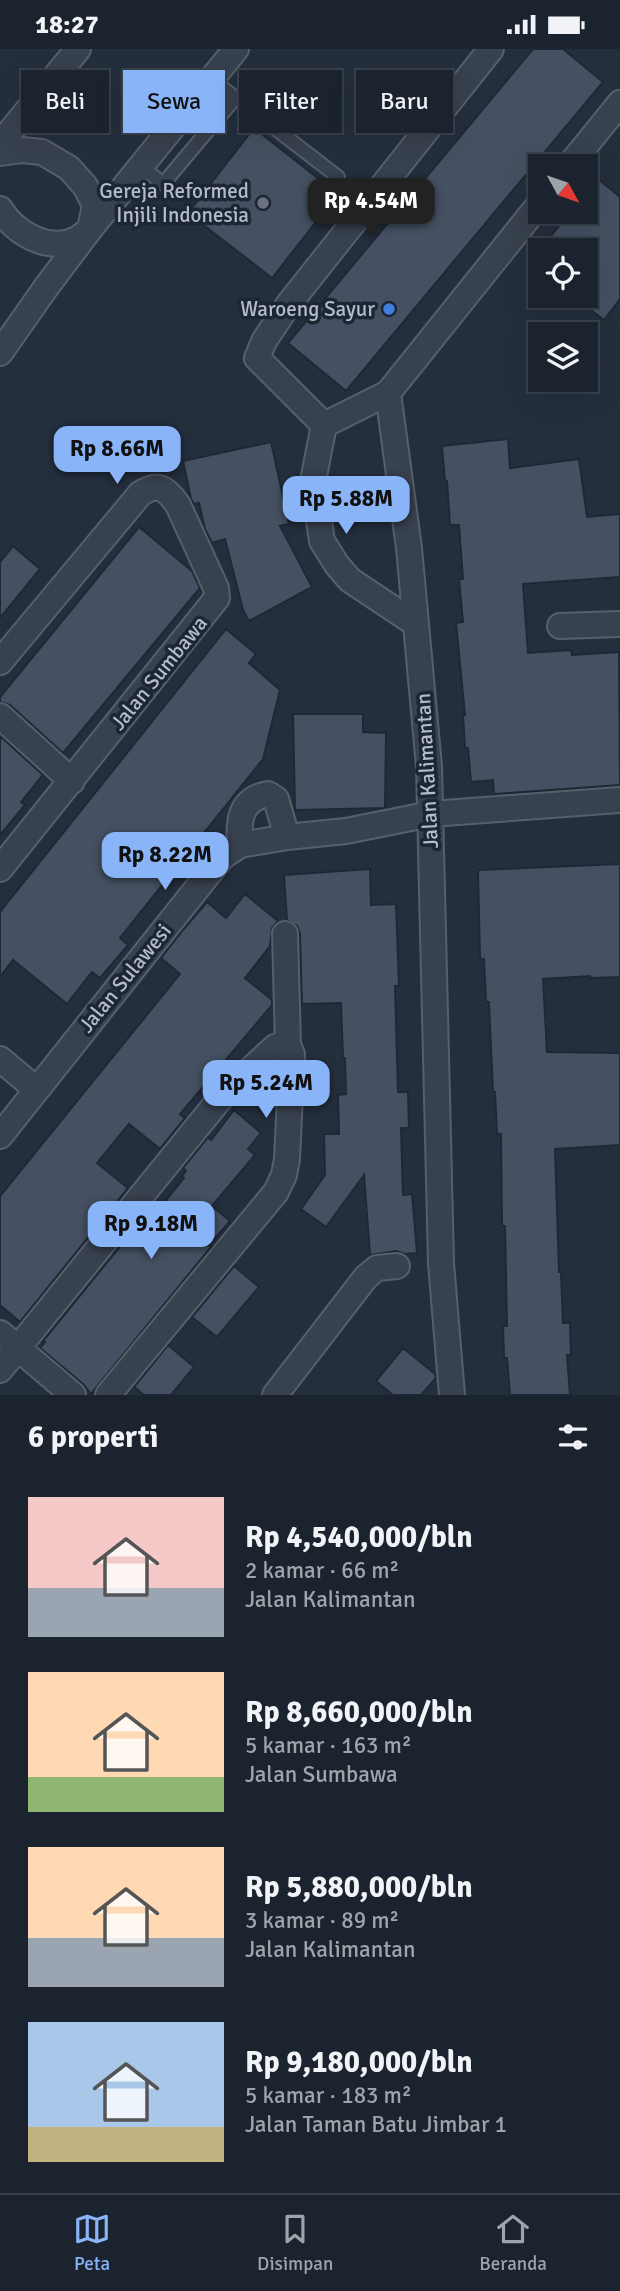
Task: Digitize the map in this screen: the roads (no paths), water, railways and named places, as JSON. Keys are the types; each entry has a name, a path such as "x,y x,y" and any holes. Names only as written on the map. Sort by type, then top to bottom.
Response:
{"street":[{"path":"0,144 78,49"},
{"path":"218,70 236,49"},
{"path":"324,425 257,358 264,341 288,306 491,49"},
{"path":"579,154 620,103"},
{"path":"0,353 47,285 168,133"},
{"path":"0,153 22,150 42,152 69,168 85,185 95,205 90,229 77,239 61,244 35,241 0,209"},
{"path":"324,425 388,393 528,218"},
{"name":"Jalan Kalimantan","path":"388,393 416,624 431,814 440,1263 452,1395"},
{"path":"324,425 313,481 322,541 350,580 416,624"},
{"name":"Jalan Sumbawa","path":"0,662 140,494 150,487 170,493 216,588 217,598 0,869"},
{"path":"394,609 407,597 412,585"},
{"path":"560,626 620,624"},
{"path":"0,716 72,781"},
{"path":"287,837 276,799 268,793 257,796 246,807 238,822 240,845 346,831 431,814 620,800"},
{"name":"Jalan Sulawesi","path":"0,1136 222,857 240,845"},
{"path":"0,1370 9,1340 225,1094 281,1046 285,934"},
{"path":"108,1395 276,1192 284,1175 287,1159 292,1054 281,1046"},
{"path":"0,1059 36,1089"},
{"path":"275,1395 366,1277 377,1268 397,1266"},
{"path":"9,1340 73,1395"}],"lane":[{"path":"225,89 338,177"},
{"path":"141,166 163,184 236,97"}],"place":[{"name":"Gereja Reformed Injili Indonesia","path":"263,203"},
{"name":"Waroeng Sayur","path":"389,309"}]}
